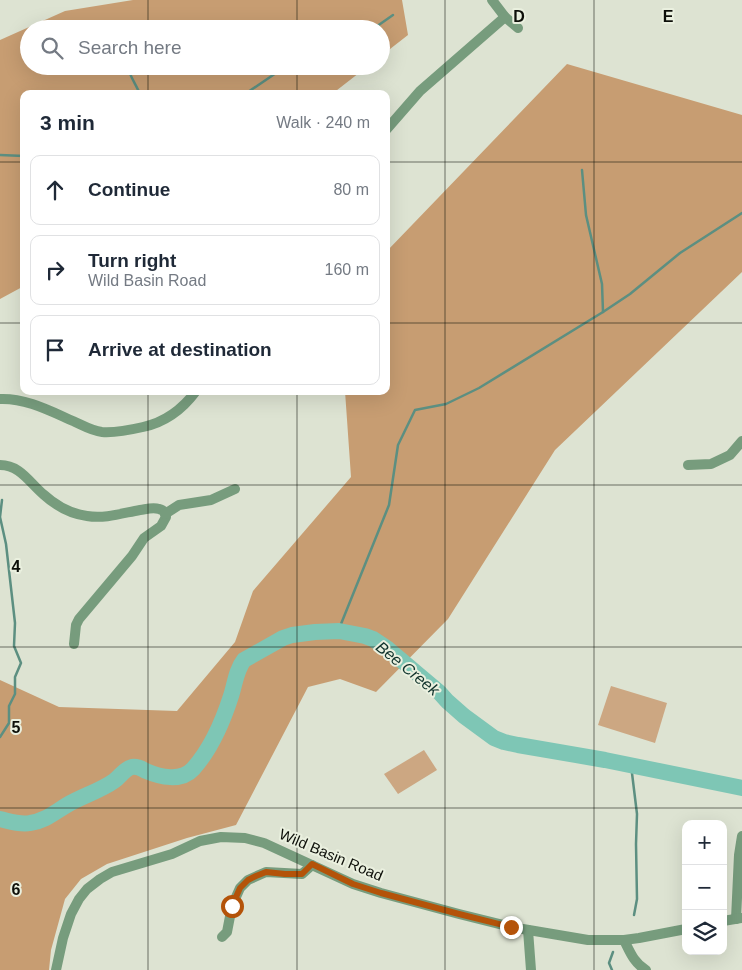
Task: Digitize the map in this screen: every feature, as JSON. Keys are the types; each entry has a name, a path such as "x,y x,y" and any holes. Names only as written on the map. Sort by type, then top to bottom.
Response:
{"street":[{"path":"492,0 518,28"},
{"path":"390,125 420,91 505,16"},
{"path":"0,399 39,406 100,432 115,432 154,425 176,413 192,395"},
{"path":"688,465 711,464 730,456 742,441"},
{"path":"0,465 16,468 43,495 68,511 88,516 106,516 152,508 161,509 166,514"},
{"path":"74,644 76,625 79,619 132,556 144,538 161,526 166,514 179,505 211,500 235,489"},
{"path":"739,919 739,856 742,836"},
{"name":"Wild Basin Road","path":"56,970 63,938 72,914 79,899 87,889 112,872 172,854 200,842 221,837 245,838 264,843 353,884 511,927 588,940 624,940 682,930"},
{"path":"222,938 227,932 232,906 240,888 248,880 266,872 302,874 312,864"},
{"path":"528,930 531,970"},
{"path":"624,940 634,960 646,970"}],"shaded area":[{"path":"133,0 402,0 408,35 390,49 390,20 45,20 65,11"},
{"path":"20,31 20,75 356,75 337,90 20,90 20,288 0,299 0,40"},
{"path":"567,64 742,115 742,272 555,450 448,619 376,692 340,679 308,687 236,825 187,838 107,864 81,879 65,899 51,950 49,970 0,970 0,680 59,707 177,711 235,642 253,591 351,477 345,395 390,395 390,248"},
{"path":"611,686 667,703 655,743 598,725"},
{"path":"424,750 437,770 398,794 384,774"}],"waterway":[{"path":"386,20 393,15"},
{"path":"130,75 138,90"},
{"path":"251,90 273,75"},
{"path":"0,155 20,156"},
{"path":"339,631 389,505 398,445 415,410 446,404 479,388 603,312 602,284 586,215 582,170"},
{"path":"603,312 630,294 680,253 742,213"},
{"path":"0,737 9,723 9,706 15,694 15,677 21,663 14,646 15,623 6,544 0,517 2,500"},
{"name":"Bee Creek","path":"0,819 22,824 40,820 109,785 127,769 132,767 138,767 158,775 170,777 183,776 193,769 216,734 228,705 237,673 244,660 283,638 315,632 339,631 373,639 388,649 439,692 464,716 494,738 504,742 742,788"},
{"path":"631,765 637,814 637,899 634,915"},
{"path":"612,970 609,963 613,952"}],"route":[{"path":"232,906 240,888 248,880 266,872 302,874 312,864 353,884 381,893 511,927"}]}
